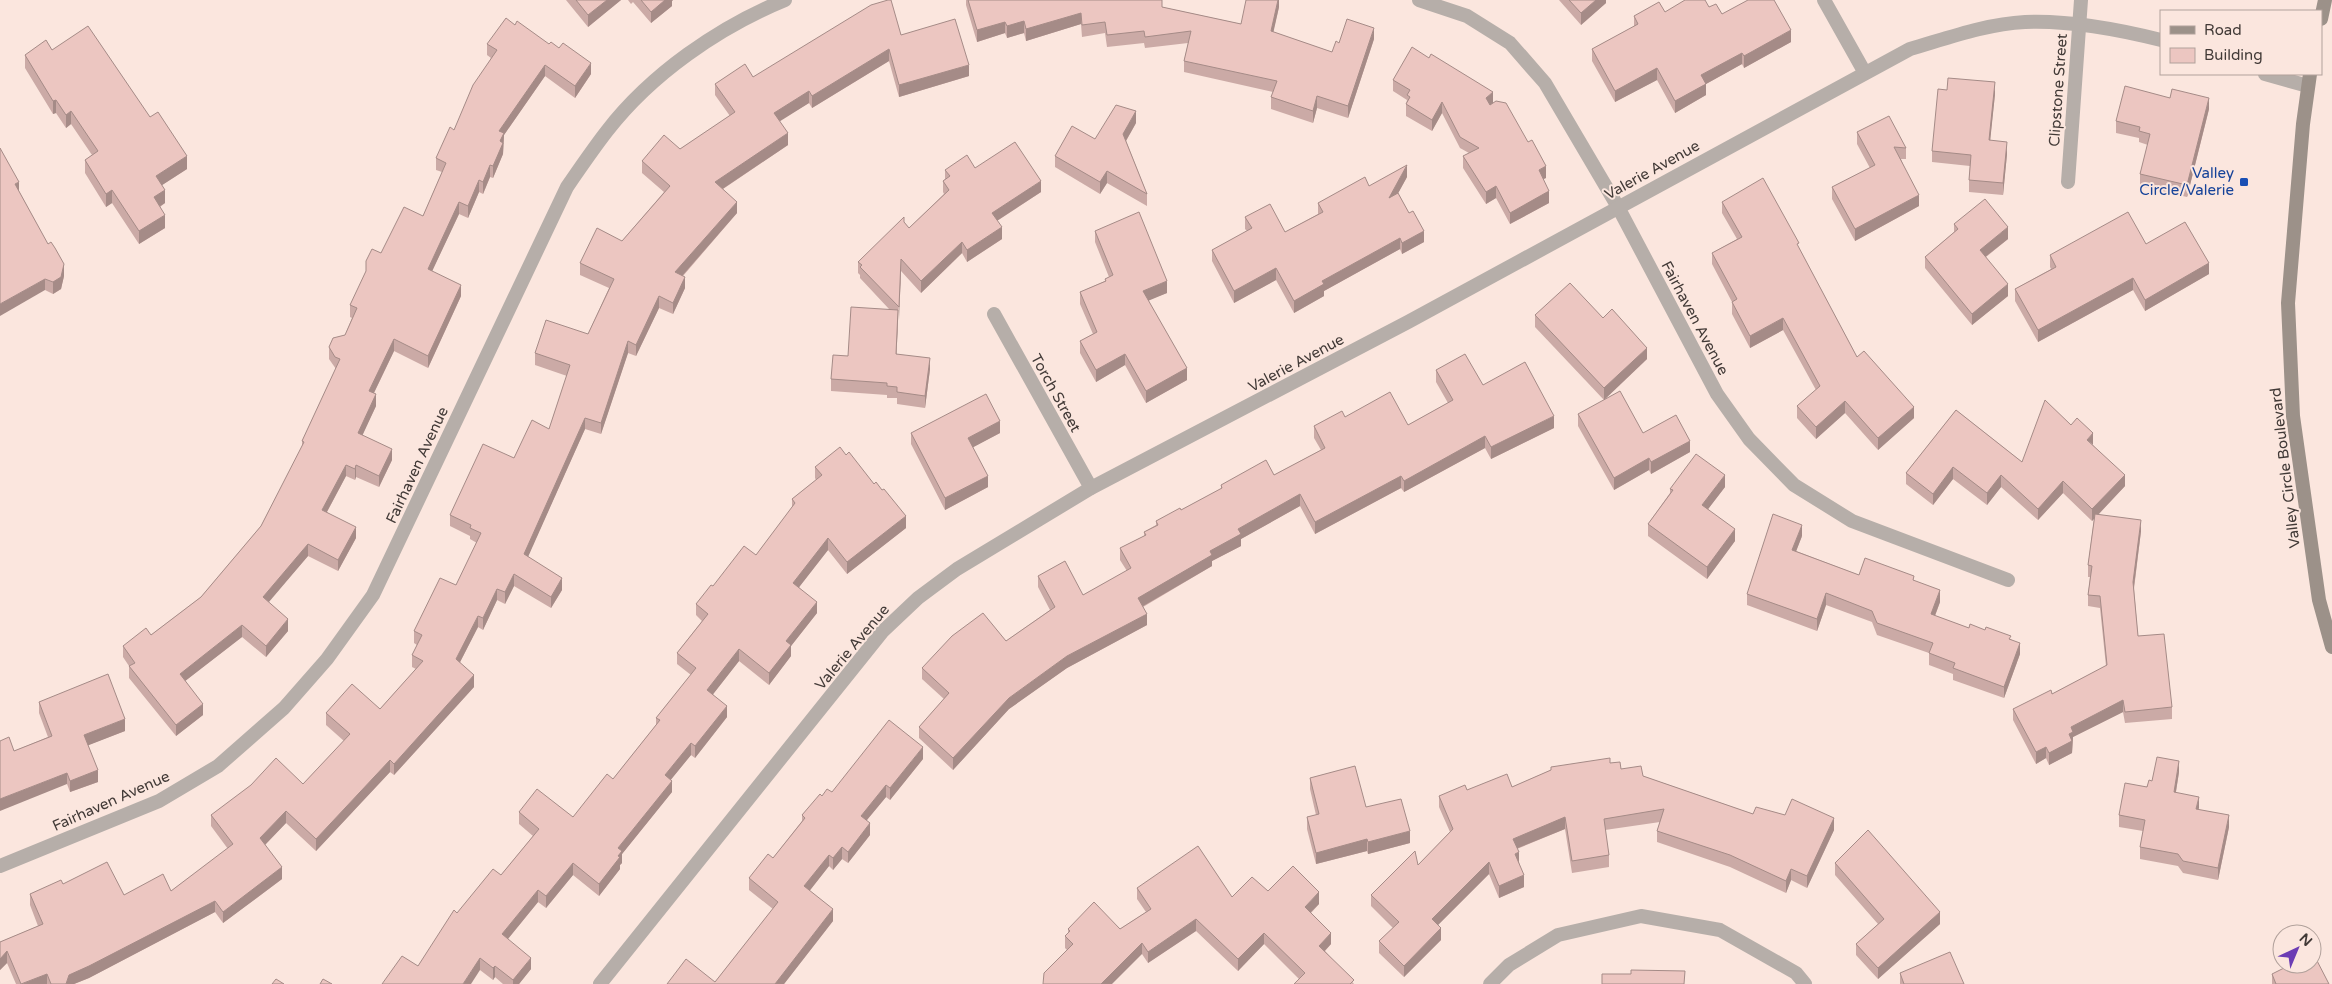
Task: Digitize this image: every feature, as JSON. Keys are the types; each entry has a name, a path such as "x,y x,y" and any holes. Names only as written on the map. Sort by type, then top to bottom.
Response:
{"main road":[{"path":"2322,14 2325,0"},
{"name":"Valley Circle Boulevard","path":"2309,80 2288,312 2293,416 2318,600 2332,647"}],"street":[{"name":"Fairhaven Avenue","path":"0,866 159,801 218,766 284,708 327,659 373,596 572,179 608,129 657,78 715,35 785,0"},
{"name":"Fairhaven Avenue","path":"1420,0 1467,16 1510,43 1545,83 1618,207 1717,394 1749,439 1794,484 1852,521 2008,580"},
{"path":"1824,0 1865,73"},
{"name":"Clipstone Street","path":"2068,182 2081,0"},
{"name":"Valerie Avenue","path":"600,984 882,632 918,598 957,570 1091,488 1408,322 1910,49 1977,30 2025,22 2080,24 2160,40"},
{"path":"2272,75 2309,80"},
{"name":"Torch Street","path":"994,314 1091,488"},
{"path":"1490,984 1509,965 1558,935 1640,916 1720,930 1796,973 1805,984"}],"building":[{"path":"576,0 607,0 588,15"},
{"path":"641,0 665,0 651,12"},
{"path":"891,0 901,35 955,19 969,65 899,85 889,49 812,96 809,91 774,113 788,133 715,182 737,202 675,272 685,277 673,303 659,296 636,345 628,341 601,423 585,418 524,554 562,578 551,597 514,574 505,592 497,589 483,618 478,616 456,659 474,675 394,764 390,760 316,839 286,811 260,838 282,867 223,912 215,901 69,975 66,984 51,984 47,974 21,984 7,951 0,959 0,942 43,924 30,894 61,880 63,884 107,862 124,895 163,874 171,891 233,844 211,815 251,785 276,758 303,784 350,734 326,713 352,684 380,709 423,661 412,655 422,635 414,631 440,578 456,585 481,533 470,528 471,525 450,515 483,444 514,458 532,420 549,429 570,365 535,353 546,320 588,334 614,279 580,263 597,228 622,241 670,186 642,161 664,135 680,149 735,112 715,84 745,64 753,77 871,5"},
{"path":"968,0 1162,0 1162,7 1241,24 1246,0 1278,0 1271,31 1332,52 1336,41 1339,43 1347,19 1374,28 1348,106 1317,96 1313,111 1271,97 1277,81 1184,61 1191,31 1145,37 1144,31 1107,35 1105,22 1082,25 1081,13 1026,29 1024,21 1007,26 1005,22 977,30"},
{"path":"1569,0 1596,0 1581,13"},
{"path":"1685,0 1705,0 1709,7 1716,4 1722,14 1748,0 1774,0 1791,30 1744,56 1742,53 1701,75 1706,84 1675,101 1657,68 1615,91 1592,49 1638,24 1634,16 1659,2 1665,12"},
{"path":"506,18 515,25 517,21 549,44 551,42 559,48 563,43 591,63 575,86 545,65 499,131 504,133 500,141 503,143 493,166 490,165 483,182 479,180 468,206 459,202 428,269 461,285 428,356 394,339 369,391 376,394 358,433 392,449 379,476 356,465 355,469 346,465 322,510 356,527 338,560 308,544 263,597 288,619 266,646 242,625 180,674 203,704 176,725 129,666 135,663 123,646 146,628 151,635 201,597 261,526 304,442 302,441 340,359 335,357 329,347 333,338 345,335 357,308 350,305 366,271 366,261 372,249 381,253 404,207 423,216 446,163 436,158 450,127 454,130 473,85 497,50 487,44"},
{"path":"88,26 150,117 158,112 187,156 156,176 165,190 154,197 165,215 139,231 112,190 106,194 85,160 98,151 71,111 66,115 56,100 53,101 25,55 46,40 52,50"},
{"path":"1412,47 1429,58 1431,54 1493,92 1486,98 1490,105 1496,101 1506,103 1528,142 1532,140 1546,166 1539,170 1549,191 1510,213 1496,186 1486,192 1463,156 1479,148 1460,137 1442,102 1432,120 1406,104 1410,97 1407,95 1410,90 1393,80"},
{"path":"1948,78 1995,82 1989,140 2007,142 2003,183 1969,180 1971,155 1932,151 1938,89 1947,90"},
{"path":"2125,86 2170,98 2172,89 2209,98 2187,185 2140,174 2150,134 2139,131 2140,127 2116,121"},
{"path":"1116,105 1136,111 1123,134 1147,194 1107,171 1100,182 1055,156 1072,126 1095,139"},
{"path":"1889,116 1906,148 1894,147 1919,195 1855,229 1832,187 1875,165 1857,132"},
{"path":"1015,142 1041,181 992,213 1002,227 967,250 962,242 921,281 901,259 899,307 860,267 862,265 858,262 904,217 904,222 909,228 949,190 943,181 950,176 945,170 967,155 975,168"},
{"path":"0,148 19,182 15,184 48,244 51,242 64,264 61,277 53,282 45,279 0,304"},
{"path":"1407,165 1389,198 1398,193 1409,213 1413,211 1424,231 1402,243 1400,238 1322,281 1324,284 1294,301 1276,268 1234,291 1212,250 1252,228 1245,217 1270,204 1285,232 1323,212 1318,203 1365,177 1369,186"},
{"path":"1763,178 1799,243 1797,244 1857,357 1864,351 1914,407 1878,438 1845,401 1816,427 1797,406 1820,386 1783,318 1750,336 1732,302 1737,299 1712,253 1742,237 1722,202"},
{"path":"1985,199 2008,227 1980,250 2008,284 1972,314 1925,257 1958,229 1954,224"},
{"path":"1139,212 1167,281 1143,291 1187,368 1146,391 1125,354 1096,370 1080,341 1097,332 1080,292 1106,281 1105,279 1113,275 1095,231"},
{"path":"2128,212 2146,244 2185,222 2209,263 2145,300 2133,278 2038,330 2015,289 2056,267 2050,255"},
{"path":"1570,283 1603,318 1612,309 1647,348 1604,388 1535,315"},
{"path":"851,307 898,310 896,354 930,358 925,396 897,392 897,387 887,386 887,383 831,379 833,355 848,356"},
{"path":"1465,354 1483,385 1525,362 1554,416 1491,447 1485,436 1404,481 1401,476 1315,522 1300,494 1238,529 1241,534 1210,551 1212,555 1138,598 1147,614 1067,656 1009,698 953,758 919,727 949,693 922,668 952,636 983,613 1006,641 1055,607 1038,576 1065,561 1083,595 1131,568 1120,548 1146,535 1144,532 1158,525 1156,521 1222,488 1221,485 1266,460 1274,475 1325,448 1314,426 1342,411 1345,417 1390,392 1408,425 1453,400 1436,370"},
{"path":"1620,391 1643,433 1676,415 1690,441 1651,462 1649,458 1614,478 1578,414"},
{"path":"986,394 1000,421 968,438 988,476 945,498 911,433"},
{"path":"2045,400 2071,425 2077,418 2093,433 2087,440 2125,475 2092,509 2063,481 2038,509 2001,475 1987,493 1953,467 1933,494 1906,473 1956,410 2022,462"},
{"path":"840,447 846,455 849,452 874,484 876,482 882,490 884,489 906,516 847,562 828,538 793,583 817,602 786,641 791,645 769,673 739,649 707,690 727,706 695,746 691,743 665,775 672,781 618,848 622,851 618,856 620,857 599,884 573,863 546,896 538,890 502,934 531,958 513,980 495,966 493,968 480,958 463,984 382,984 402,956 418,966 454,910 457,913 493,869 501,875 539,829 519,812 537,789 573,817 607,774 613,779 660,720 656,718 696,668 677,653 708,614 696,604 711,585 713,586 744,546 756,555 795,503 792,499 822,475 815,467"},
{"path":"1696,454 1725,475 1702,505 1735,529 1707,567 1648,524 1673,490 1670,489"},
{"path":"1773,514 1802,525 1792,550 1859,575 1865,558 1914,576 1913,580 1940,590 1931,614 1969,628 1970,624 1985,630 1986,627 2011,636 2009,639 2020,643 2004,687 1953,668 1955,663 1929,653 1933,643 1877,623 1872,611 1826,593 1817,619 1747,594"},
{"path":"2095,514 2141,520 2133,582 2138,636 2164,634 2172,707 2125,712 2123,700 2071,727 2073,732 2069,734 2072,741 2049,753 2046,747 2036,752 2013,709 2051,690 2052,694 2107,665 2100,596 2088,595 2092,566 2088,565"},
{"path":"108,674 125,719 84,735 98,770 70,781 67,773 0,799 0,741 9,737 14,751 52,736 39,702"},
{"path":"889,720 923,747 890,788 886,785 861,816 870,823 848,852 842,847 833,858 829,855 804,886 833,909 775,984 667,984 686,959 715,982 778,902 749,878 768,854 773,858 805,818 802,815 820,794 822,796 827,789 832,792"},
{"path":"2157,757 2179,761 2174,792 2199,797 2196,809 2229,815 2218,868 2183,861 2178,854 2140,847 2145,820 2119,815 2125,783 2147,787 2149,780 2152,781"},
{"path":"1610,758 1610,763 1620,762 1621,769 1641,766 1643,776 1753,814 1756,807 1785,815 1792,799 1834,818 1807,876 1791,869 1786,881 1730,855 1657,831 1664,809 1604,819 1609,855 1572,861 1565,817 1513,839 1519,852 1515,854 1524,875 1499,886 1489,862 1432,919 1441,928 1404,966 1379,941 1399,922 1371,895 1415,851 1418,865 1453,829 1439,796 1465,785 1467,790 1507,774 1512,787 1551,770 1551,767"},
{"path":"1355,766 1366,807 1401,799 1410,831 1368,842 1367,839 1316,853 1307,817 1319,814 1310,778"},
{"path":"1868,830 1940,912 1878,968 1856,944 1884,919 1835,863"},
{"path":"1198,846 1232,897 1252,877 1268,891 1293,866 1319,892 1305,907 1331,933 1319,946 1354,980 1350,984 1294,984 1305,973 1264,933 1238,959 1196,919 1148,952 1142,943 1101,984 1043,984 1044,973 1073,944 1065,936 1070,931 1068,929 1094,902 1120,929 1151,909 1137,888"},
{"path":"1950,952 1964,984 1904,984 1900,973"},
{"path":"1631,970 1685,971 1684,984 1602,984 1602,974 1631,974"},
{"path":"2322,970 2329,984 2276,984 2272,974 2322,974"},
{"path":"276,979 284,984 272,984"},
{"path":"323,979 332,984 320,984"}],"place":[{"name":"Valley Circle/Valerie","path":"2244,182"}]}
